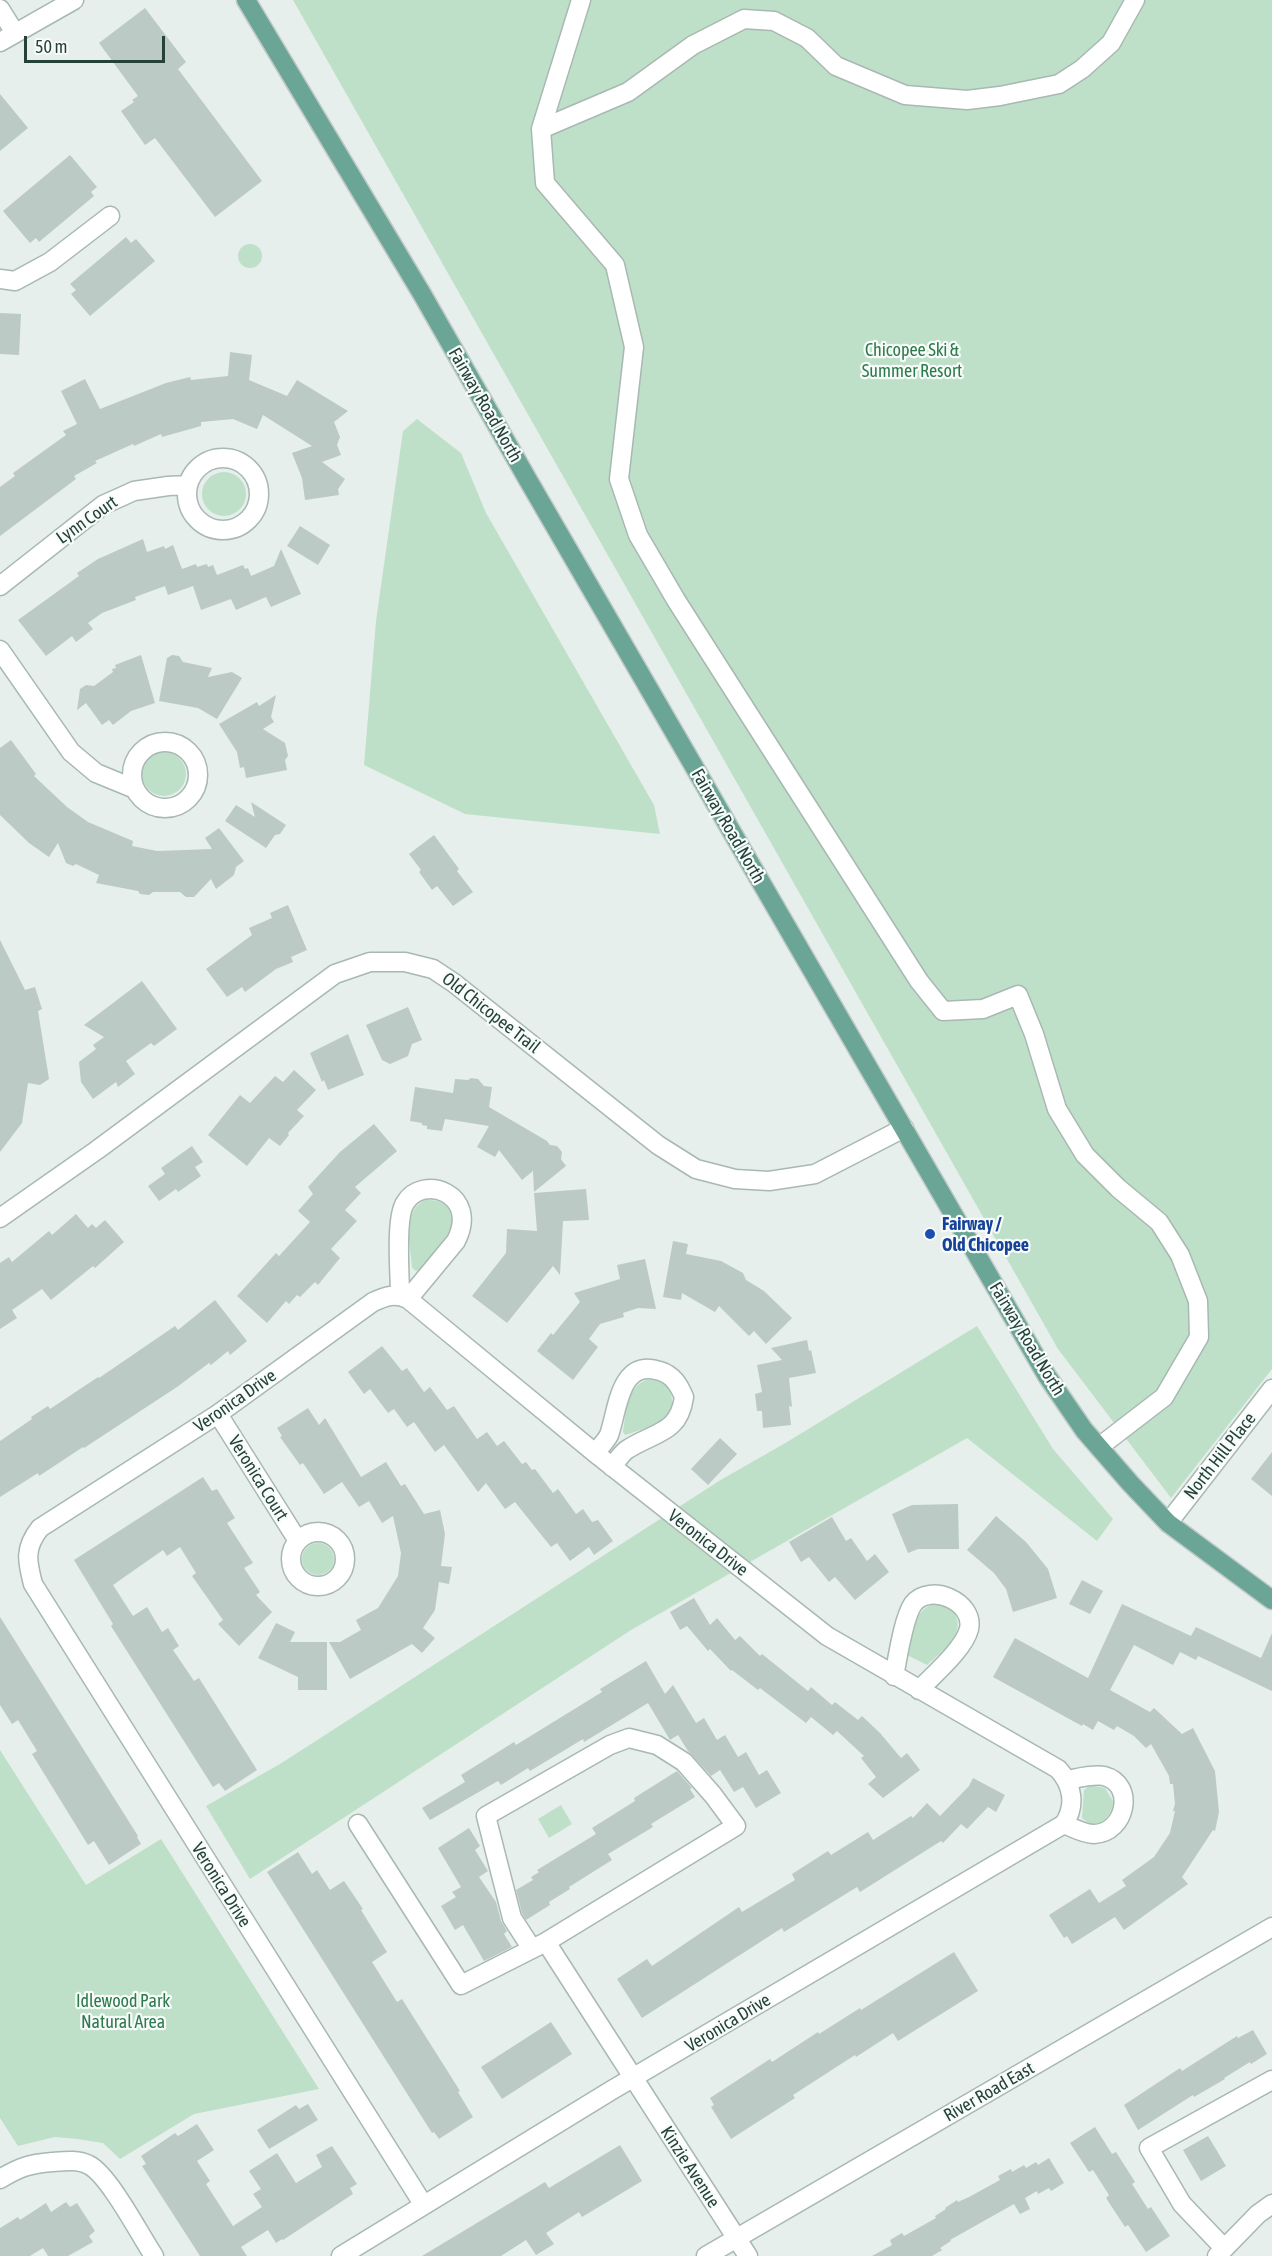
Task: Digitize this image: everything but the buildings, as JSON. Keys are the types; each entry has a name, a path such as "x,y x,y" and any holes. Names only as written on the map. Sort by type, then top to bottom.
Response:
{"main road":[{"name":"Fairway Road North","path":"246,0 422,294 1047,1376 1084,1430 1168,1523 1272,1600"}],"street":[{"path":"0,9 7,38 74,0"},
{"path":"580,0 541,129 545,183 615,265 634,347 619,479 638,535 676,600 919,981 943,1011 983,1010 1018,995 1034,1034 1057,1109 1085,1155 1118,1188 1159,1222 1180,1255 1198,1301 1199,1337 1164,1397 1099,1446"},
{"path":"541,129 628,92 693,45 744,19 774,21 807,38 836,66 905,95 967,100 1059,84 1083,69 1111,43 1135,0"},
{"path":"0,279 15,281 50,262 110,216"},
{"name":"Lynn Court","path":"0,586 110,501 142,490 188,486"},
{"path":"0,650 71,752 96,773 135,789"},
{"name":"Old Chicopee Trail","path":"0,1218 97,1150 335,974 370,962 405,962 433,969 454,983 658,1145 696,1169 735,1179 769,1181 815,1174 904,1128"},
{"path":"428,1189 446,1193 460,1204 463,1221 461,1231 456,1241 404,1297 400,1219 405,1202 411,1196 428,1189"},
{"name":"Veronica Drive","path":"423,2204 33,1584 27,1562 31,1539 40,1528 218,1414 373,1302 386,1296 404,1297 612,1467 827,1636 1058,1770 1067,1780"},
{"path":"595,1453 609,1436 619,1397 628,1378 635,1373 654,1369 671,1377 684,1397 678,1419 663,1432 626,1449 612,1467"},
{"name":"North Hill Place","path":"1168,1523 1272,1389"},
{"name":"Veronica Court","path":"218,1414 298,1541"},
{"path":"894,1676 900,1643 909,1613 915,1602 925,1596 933,1595 952,1599 968,1614 970,1625 968,1633 960,1646 919,1690"},
{"name":"Kinzie Avenue","path":"539,1946 736,1826 684,1762 657,1745 629,1738 610,1745 486,1816 512,1918 539,1946 633,2079 748,2256"},
{"path":"1097,1775 1107,1777 1119,1786 1124,1804 1118,1822 1103,1833 1089,1833 1064,1824 1071,1802 1067,1780 1097,1775"},
{"path":"358,1824 461,1985 539,1946"},
{"name":"Veronica Drive","path":"340,2256 423,2204 1064,1824"},
{"name":"River Road East","path":"706,2256 1272,1927"},
{"path":"1272,2080 1149,2148 1182,2204 1220,2252 1258,2214 1272,2204"},
{"path":"0,2180 21,2167 33,2164 70,2161 88,2164 104,2178 154,2256"}],"green space":[{"name":"Chicopee Ski & Summer Resort","path":"293,0 1272,0 1272,1369 1171,1498 1058,1349"},
{"path":"250,244 258,248 262,256 258,264 250,268 242,264 238,256 242,248"},
{"path":"417,419 461,453 486,513 654,805 660,834 465,814 364,765 376,621 403,431"},
{"path":"224,472 239,479 246,494 239,509 224,516 209,509 202,494 209,479"},
{"path":"164,752 179,759 186,774 179,789 164,796 149,789 142,774 149,759"},
{"path":"426,1200 444,1204 452,1216 452,1225 438,1250 416,1271 412,1268 410,1220 418,1205"},
{"path":"977,1326 1053,1449 1113,1519 1097,1541 967,1438 631,1630 250,1879 206,1806 280,1764 719,1481"},
{"path":"646,1380 664,1384 672,1397 672,1406 664,1419 642,1430 625,1435 623,1432 628,1402 634,1389"},
{"path":"318,1543 329,1548 334,1559 329,1570 318,1575 307,1570 302,1559 307,1548"},
{"path":"933,1604 945,1606 952,1611 958,1628 951,1642 927,1665 907,1655 917,1618"},
{"name":"Idlewood Park Natural Area","path":"0,1750 86,1885 161,1839 319,2089 194,2114 120,2159 103,2143 77,2139 55,2137 18,2146 0,2118"},
{"path":"1090,1785 1105,1788 1113,1801 1107,1817 1098,1823 1087,1822 1082,1818 1084,1790"},
{"path":"561,1805 572,1824 549,1838 538,1819"}],"place":[{"name":"Fairway / Old Chicopee","path":"930,1234"}]}
